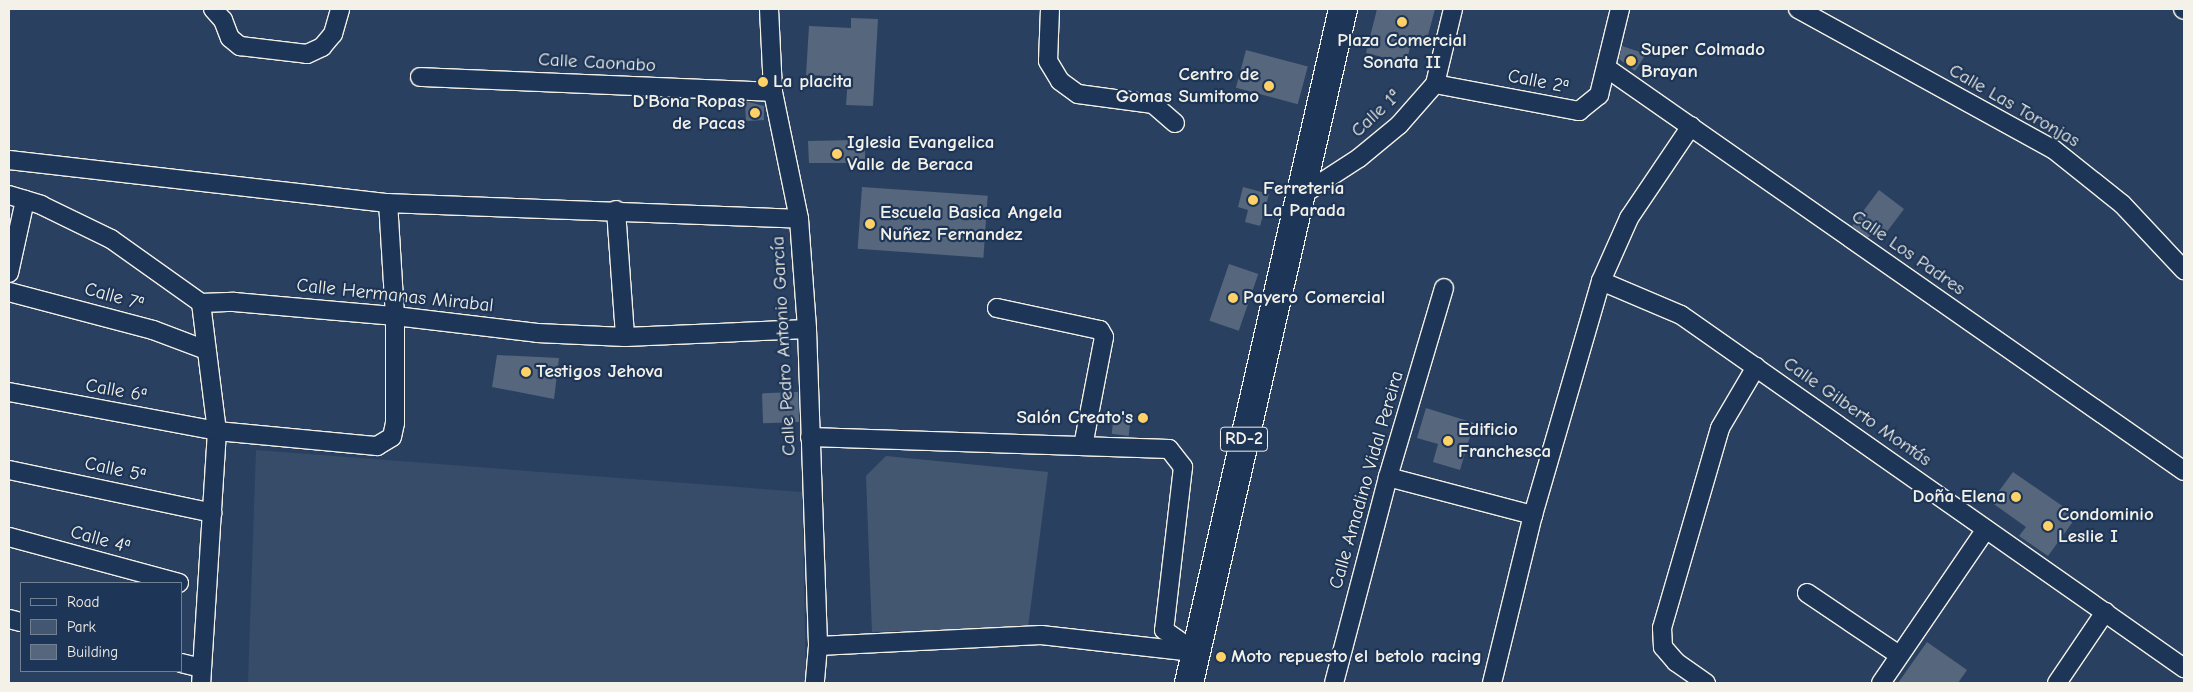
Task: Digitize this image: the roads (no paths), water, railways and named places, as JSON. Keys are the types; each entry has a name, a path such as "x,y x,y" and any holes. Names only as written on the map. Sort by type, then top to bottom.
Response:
{"main road":[{"name":"RD-2","path":"1189,683 1343,9"}],"street":[{"path":"213,9 223,20 230,38 240,46 306,54 322,47 333,34 340,9"},
{"name":"Calle Pedro Antonio García","path":"769,9 772,92 799,219 807,329 818,646 815,683"},
{"path":"1050,9 1048,61 1060,81 1078,94 1153,104 1175,123"},
{"name":"Calle 1ª","path":"1302,195 1359,158 1400,125 1435,84 1453,9"},
{"name":"Calle 2ª","path":"1435,84 1580,111 1599,95 1608,69 1620,9"},
{"name":"Calle Las Toronjas","path":"1798,9 2052,149 2122,204 2184,270"},
{"name":"Calle Los Padres","path":"1608,69 2184,471"},
{"name":"Calle Caonabo","path":"420,76 772,92"},
{"path":"1492,683 1534,515 1601,281 1629,218 1691,126"},
{"path":"9,160 388,202 799,219"},
{"path":"9,273 17,198 110,239 201,303 217,431 213,513 201,675 182,663"},
{"path":"388,202 395,316"},
{"path":"616,210 625,337"},
{"name":"Calle Gilberto Montás","path":"1601,281 1681,314 2184,668"},
{"name":"Calle Amadino Vidal Pereira","path":"1334,683 1388,477 1444,288"},
{"name":"Calle 7ª","path":"9,292 153,330 206,350"},
{"name":"Calle Hermanas Mirabal","path":"201,303 234,302 395,316 537,333 625,337 807,329"},
{"path":"997,308 1100,330 1104,337 1083,446"},
{"name":"Calle 6ª","path":"9,392 217,431 378,446 392,437 395,423 395,316"},
{"path":"1706,683 1676,662 1663,647 1662,628 1720,428 1756,367"},
{"path":"810,437 1169,449 1183,467 1164,630 1196,652"},
{"name":"Calle 5ª","path":"9,470 213,513"},
{"path":"1388,477 1534,515"},
{"path":"1881,683 1986,528"},
{"name":"Calle 4ª","path":"9,537 173,582"},
{"name":"Calle 4ª","path":"182,584 208,591"},
{"path":"1807,592 1899,655"},
{"path":"2056,683 2105,612"},
{"path":"818,646 1042,635 1196,652"}],"place":[{"name":"Plaza Comercial Sonata II","path":"1402,22"},
{"name":"Super Colmado Brayan","path":"1631,61"},
{"name":"La placita","path":"763,82"},
{"name":"Centro de Gomas Sumitomo","path":"1269,86"},
{"name":"D'Bona Ropas de Pacas","path":"755,113"},
{"name":"Iglesia Evangelica Valle de Beraca","path":"837,154"},
{"name":"Ferreteria La Parada","path":"1253,200"},
{"name":"Escuela Basica Angela Nuñez Fernandez","path":"870,224"},
{"name":"Payero Comercial","path":"1233,298"},
{"name":"Testigos Jehova","path":"526,372"},
{"name":"Salón Creato's","path":"1143,418"},
{"name":"Edificio Franchesca","path":"1448,441"},
{"name":"Doña Elena","path":"2016,497"},
{"name":"Condominio Leslie I","path":"2048,526"},
{"name":"Moto repuesto el betolo racing","path":"1221,657"}]}
